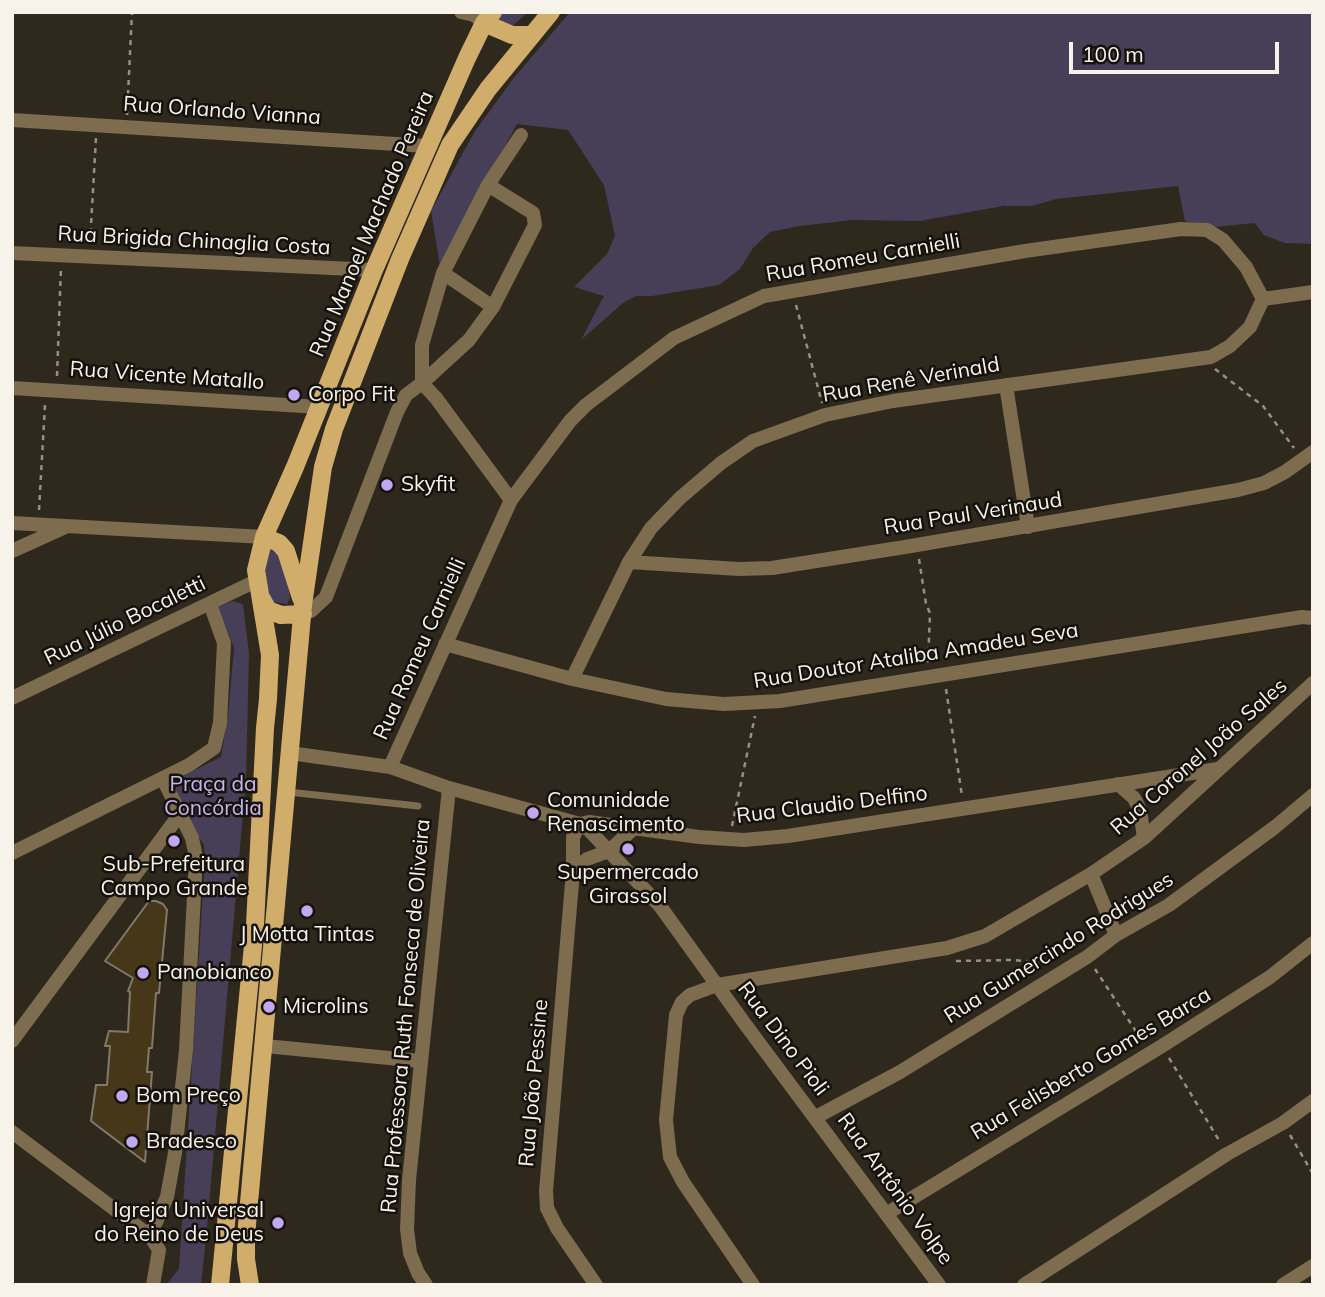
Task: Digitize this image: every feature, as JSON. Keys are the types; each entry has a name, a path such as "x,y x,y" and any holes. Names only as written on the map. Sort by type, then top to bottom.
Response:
{"main road":[{"name":"Rua Manoel Machado Pereira","path":"250,1285 246,1236 303,609 323,467 334,429 400,259 450,145 488,89 551,12"},
{"name":"Rua Manoel Machado Pereira","path":"220,1285 255,925 270,655 256,570 264,537 428,146 477,15"},
{"path":"477,15 512,35 531,35"},
{"path":"259,589 268,610 281,615 303,609 286,551 279,543 264,537"},
{"path":"265,728 272,743 290,753"}],"street":[{"name":"Rua Orlando Vianna","path":"12,120 127,125 428,146"},
{"path":"511,500 422,383 422,345 443,273 488,185 522,135"},
{"path":"303,609 311,611 326,597 397,412 406,395 469,340 493,307 535,225 533,213 488,185"},
{"name":"Rua Romeu Carnielli","path":"390,767 511,500 570,421 586,404 674,338 764,296 1025,251 1193,229 1207,230 1223,240 1246,267 1263,299"},
{"name":"Rua Brigida Chinaglia Costa","path":"12,253 374,270"},
{"path":"443,273 493,307"},
{"path":"1263,299 1313,292"},
{"name":"Rua Renê Verinald","path":"572,678 629,562 651,528 680,498 721,463 753,441 825,415 893,401 1203,359 1230,346 1250,327 1263,299"},
{"path":"1006,384 1028,527"},
{"name":"Rua Vicente Matallo","path":"12,388 319,407"},
{"name":"Rua Paul Verinaud","path":"629,562 739,569 772,568 1238,490 1264,483 1308,455"},
{"path":"12,523 264,537"},
{"path":"12,551 70,525"},
{"name":"Rua Júlio Bocaletti","path":"12,698 210,604 259,589"},
{"path":"12,853 163,779 214,748 218,736 224,643 210,604"},
{"name":"Rua Doutor Ataliba Amadeu Seva","path":"445,644 572,678 666,699 724,704 780,701 1302,617 1313,618"},
{"name":"Rua Coronel João Sales","path":"717,985 969,943 996,930 1091,874 1144,838 1313,683"},
{"name":"Rua Claudio Delfino","path":"290,753 390,767 449,788 580,824 589,822 729,839 788,836 1219,769"},
{"path":"150,1236 167,1197 175,1153 186,1050 196,857 192,838 163,779"},
{"path":"1118,784 1134,798 1140,810 1144,838"},
{"name":"Rua Professora Ruth Fonseca de Oliveira","path":"426,1285 410,1253 407,1229 409,1180 449,788"},
{"name":"Rua Gumercindo Rodrigues","path":"816,1118 900,1072 1087,957 1116,935 1169,905 1275,827 1313,795"},
{"path":"12,1041 180,814"},
{"name":"Rua Dino Pioli","path":"580,824 589,830 660,906 816,1118"},
{"name":"Rua João Pessine","path":"580,824 573,837 573,871 546,1191 547,1208 557,1228 596,1285"},
{"path":"573,871 587,859 609,851 634,828"},
{"path":"1091,874 1116,935"},
{"name":"Rua Felisberto Gomes Barca","path":"886,1214 1156,1050 1270,977 1313,943"},
{"name":"Rua Dino Pioli","path":"717,985 690,995 682,1002 676,1015 666,1120 667,1139 670,1157 683,1182 753,1285"},
{"path":"265,1046 420,1061"},
{"path":"1024,1285 1227,1154 1283,1123 1313,1101"},
{"name":"Rua Antônio Volpe","path":"816,1118 939,1285"},
{"path":"12,1132 150,1236 159,1250 153,1285"},
{"path":"1283,1285 1313,1266"}],"lane":[{"path":"287,792 418,806"}],"path":[{"path":"127,125 132,12"},
{"path":"89,257 96,124"},
{"path":"38,524 61,255"},
{"path":"792,291 825,415"},
{"path":"1203,359 1262,406 1308,455"},
{"path":"917,545 926,604 930,613 927,678"},
{"path":"943,675 964,808"},
{"path":"729,839 758,702"},
{"path":"1087,957 1156,1050 1227,1154"},
{"path":"948,961 1013,960 1051,963 1064,970"},
{"path":"1283,1123 1313,1174"}],"green space":[{"path":"503,12 528,12 509,29 497,20"},
{"path":"570,12 1313,12 1313,244 1285,243 1264,235 1255,223 1214,227 1185,221 1178,186 1056,199 1032,206 1003,206 920,221 852,220 800,226 770,232 753,248 740,269 719,285 652,296 636,296 623,303 581,340 604,296 574,287 607,254 615,236 604,185 568,130 517,124 440,266 431,211 475,131 513,79"},
{"path":"266,547 276,547 284,557 290,598 287,604 273,602 268,595 261,566"},
{"name":"Praça da Concórdia","path":"232,601 243,604 249,654 246,778 206,1239 201,1285 166,1285 179,1269 205,859 204,845 189,822 174,784 183,776 221,757 234,648 218,607"}],"building":[{"path":"149,901 163,904 167,910 152,1048 149,1048 147,1072 152,1072 145,1162 91,1121 96,1085 107,1085 110,1046 105,1046 109,1031 128,1032 128,991 133,978 105,961"}],"place":[{"name":"Corpo Fit","path":"294,395"},
{"name":"Skyfit","path":"387,485"},
{"name":"Comunidade Renascimento","path":"533,813"},
{"name":"Sub-Prefeitura Campo Grande","path":"174,841"},
{"name":"Supermercado Girassol","path":"628,849"},
{"name":"J Motta Tintas","path":"307,911"},
{"name":"Panobianco","path":"143,973"},
{"name":"Microlins","path":"269,1007"},
{"name":"Bom Preço","path":"122,1096"},
{"name":"Bradesco","path":"132,1142"},
{"name":"Igreja Universal do Reino de Deus","path":"278,1223"}]}
